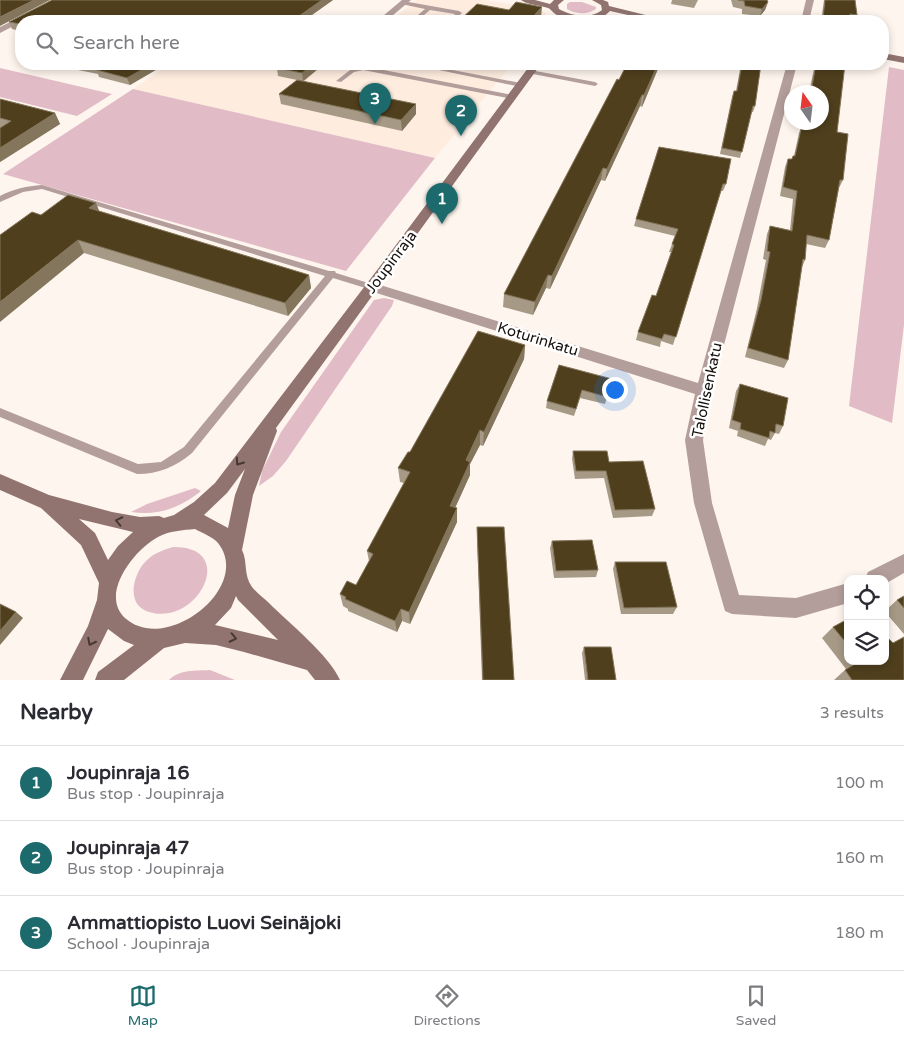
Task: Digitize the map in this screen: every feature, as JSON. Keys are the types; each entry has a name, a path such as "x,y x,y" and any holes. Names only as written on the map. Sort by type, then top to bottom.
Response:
{"street":[{"path":"30,15 60,0"},
{"path":"524,0 555,9 564,15"},
{"path":"556,15 554,4 560,0"},
{"path":"598,0 607,8 634,15"},
{"path":"806,15 810,0"},
{"path":"389,15 405,2"},
{"path":"599,15 606,11 607,8"},
{"path":"0,30 15,22"},
{"path":"889,57 904,60"},
{"name":"Joupinraja","path":"173,523 200,508 220,488 372,287 532,70"},
{"name":"Talollisenkatu","path":"790,70 704,391 694,440 703,502 732,604 796,608 844,594"},
{"name":"Koturinkatu","path":"372,287 704,391"},
{"name":"Joupinraja","path":"234,549 244,496 256,460 279,409"},
{"path":"0,482 47,502 140,525 197,521 213,526 225,536 234,549 236,572 245,593 314,662 329,680"},
{"path":"47,502 88,539 107,592 112,618 122,630 138,638 158,640 185,633 204,622 220,607 231,589 236,572"},
{"path":"71,680 97,630 116,563 130,546 148,532 173,523"},
{"path":"882,575 904,563"},
{"path":"185,633 216,635 244,640 314,662"},
{"path":"106,680 158,640"}],"lane":[{"path":"405,2 459,13 457,15"},
{"path":"421,15 429,8"},
{"path":"339,81 356,70"},
{"path":"373,70 512,97"},
{"path":"445,70 521,85"},
{"path":"541,70 595,84"},
{"path":"0,200 10,193 26,188 42,187 332,273 372,287"},
{"path":"0,412 137,469 154,470 174,463 188,450 332,273"}],"shaded area":[{"path":"416,0 485,0 539,9 546,15 398,15"},
{"path":"570,2 582,2 596,7 596,9 585,13 574,12 567,9 567,4"},
{"path":"889,67 904,70 904,325 892,423 849,406"},
{"path":"0,68 112,94 77,116 0,97"},
{"path":"161,70 507,70 435,158 133,89"},
{"path":"133,89 435,158 346,271 3,174"},
{"path":"384,298 394,300 392,306 286,461 273,476 259,486 262,471 281,432 374,300"},
{"path":"195,488 201,491 177,506 159,512 131,512 147,504"},
{"path":"173,547 193,550 204,559 207,571 204,585 196,598 183,608 167,613 149,612 141,608 137,603 134,596 135,581 146,561 152,556"},
{"path":"210,670 235,680 169,680 183,672"}],"building":[{"path":"0,0 34,0 0,17"},
{"path":"52,0 322,0 300,15 23,15"},
{"path":"738,0 767,0 768,2 762,9 745,6 744,1"},
{"path":"825,0 855,0 857,15 823,15"},
{"path":"516,2 542,7 535,15 465,15 477,4 509,10"},
{"path":"97,70 141,70 127,78"},
{"path":"287,70 306,70 302,73"},
{"path":"624,70 655,70 607,169 603,168 552,276 548,275 535,302 504,294 617,79 619,80"},
{"path":"741,70 760,70 755,106 753,106 742,152 722,148 734,91 737,91"},
{"path":"815,70 844,70 837,132 848,134 843,180 840,180 829,240 807,235 805,260 803,259 788,360 748,348 761,300 770,252 767,251 770,226 792,231 797,191 783,187 788,159 792,159 795,156 801,130 829,130 829,85 812,85"},
{"path":"297,80 416,104 401,120 279,94"},
{"path":"0,99 55,113 0,148 0,128 11,121 0,118"},
{"path":"659,147 731,159 726,184 723,184 676,337 664,334 662,339 638,332 652,295 656,296 678,229 636,219"},
{"path":"68,195 96,203 89,208 309,275 285,303 78,240 0,302 0,235 32,212 41,215"},
{"path":"478,331 525,345 484,432 480,430 466,460 470,462 450,506 457,508 409,612 401,609 395,621 345,599 346,597 340,594 347,581 356,585 373,554 367,551 410,472 398,468 408,452 410,452"},
{"path":"559,365 612,379 607,397 582,390 576,409 547,401"},
{"path":"740,384 788,398 783,426 776,424 775,433 770,431 769,438 740,429 741,423 732,420"},
{"path":"573,451 607,451 609,462 643,461 655,509 615,510 606,471 576,471"},
{"path":"477,527 504,527 514,680 483,680"},
{"path":"592,540 598,570 556,571 552,541"},
{"path":"615,562 666,562 677,607 624,608"},
{"path":"904,596 904,608 897,600"},
{"path":"0,604 16,612 0,631"},
{"path":"844,621 844,640 833,627"},
{"path":"904,637 904,680 852,680 845,670 853,665 889,665 889,639 893,643"},
{"path":"584,647 611,647 616,680 588,680"}],"place":[{"name":"Ammattiopisto Luovi Seinäjoki","path":"375,124"},
{"name":"Joupinraja 47","path":"461,136"},
{"name":"Joupinraja 16","path":"442,224"}]}
